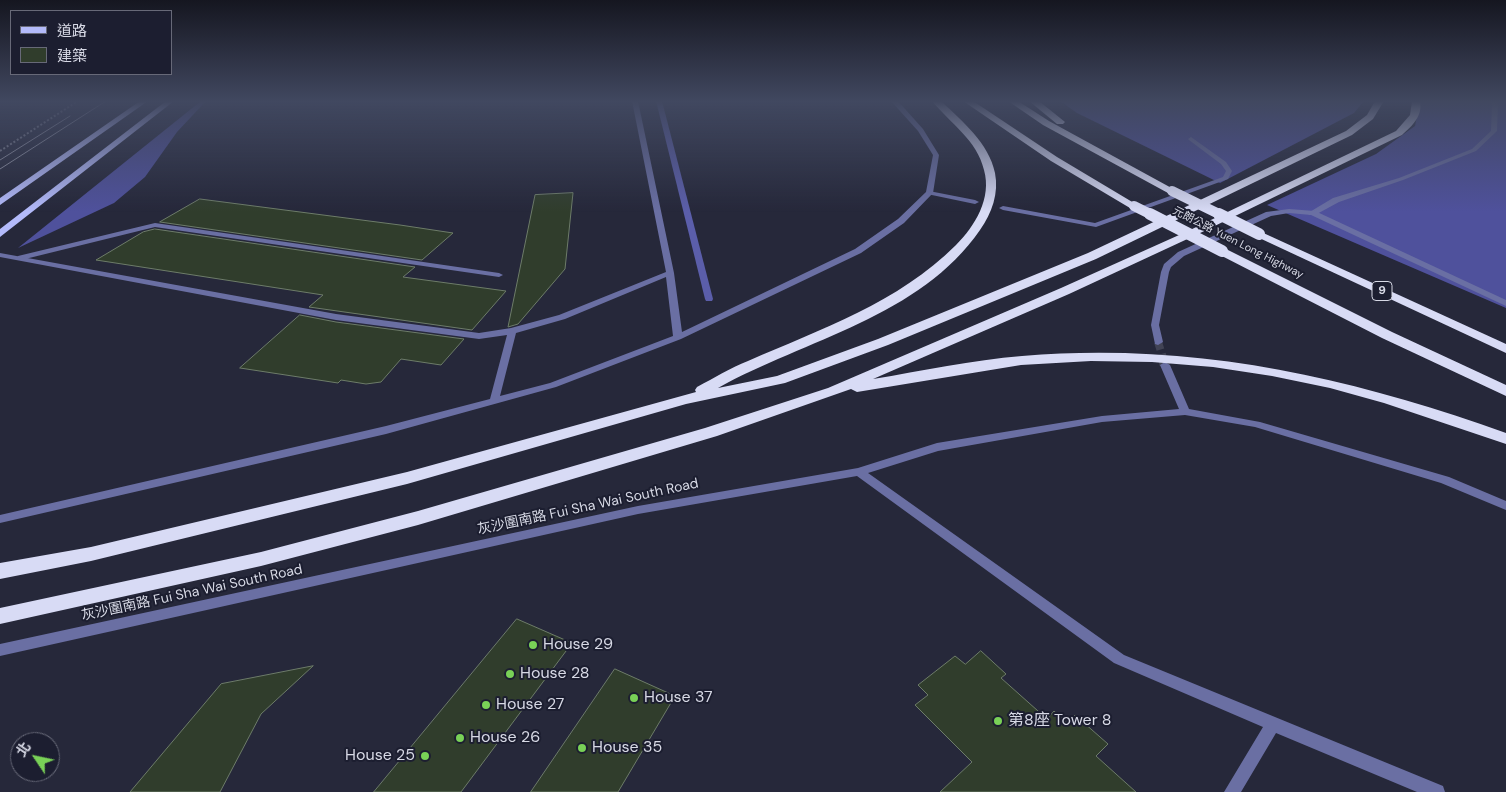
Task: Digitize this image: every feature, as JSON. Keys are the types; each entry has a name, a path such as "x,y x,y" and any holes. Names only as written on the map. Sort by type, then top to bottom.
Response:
{"highway":[{"path":"685,399 756,362 822,335 891,302 940,268 984,217 991,196 990,173 973,138"},
{"name":"元朗公路 Yuen Long Highway","path":"1022,138 1134,206 1387,335 1506,391"},
{"name":"元朗公路 Yuen Long Highway","path":"1075,138 1172,191 1258,234 1506,348"},
{"path":"1082,138 1096,149"},
{"path":"0,571 91,554 407,478 685,399 780,380 883,342 1092,256 1339,138"},
{"path":"0,616 261,558 418,518 646,452 833,391 1174,242 1390,138"},
{"path":"833,391 1027,360 1104,356 1156,357 1246,366 1339,384 1435,413 1506,439"}],"main road":[{"path":"0,202 92,138"},
{"path":"0,234 123,138"}],"street":[{"path":"643,138 670,273 678,338"},
{"path":"0,519 386,430 553,385 678,338 858,251 901,221 929,193 936,155 926,138"},
{"path":"1312,214 1336,200 1401,179 1474,150 1487,138"},
{"path":"1003,208 1096,225 1226,178 1230,171 1224,164 1191,139"},
{"path":"929,193 975,202"},
{"path":"1158,342 1155,325 1165,272 1171,261 1181,254 1274,212 1289,211 1312,214 1506,303"},
{"path":"21,258 155,225 499,274"},
{"path":"0,255 336,317 479,336 512,331 562,317 670,273"},
{"path":"494,401 512,331"},
{"path":"1165,365 1185,412"},
{"name":"灰沙圍南路 Fui Sha Wai South Road","path":"0,650 638,510 859,472 938,447 1102,419 1185,412 1256,424 1446,480 1506,506"},
{"path":"859,472 1119,659 1437,792"},
{"path":"1232,792 1273,724"}],"path":[{"path":"0,151 20,138"}],"shaded area":[{"path":"155,138 173,138 145,177 114,203 18,248"},
{"path":"1128,138 1306,138 1220,183"},
{"path":"1398,138 1506,138 1506,308 1267,205 1376,154"}],"building":[{"path":"573,193 565,269 518,324 508,327 535,195"},
{"path":"200,199 453,233 422,260 160,222"},
{"path":"155,229 415,267 403,277 506,291 472,330 309,307 323,295 96,260 143,232"},
{"path":"300,315 336,322 464,339 441,365 401,359 381,382 366,384 341,380 338,383 240,368"},
{"path":"517,619 572,643 461,792 374,792"},
{"name":"第8座 Tower 8","path":"981,651 1006,674 1001,678 1047,719 1054,711 1067,723 1075,715 1108,744 1096,756 1136,792 940,792 972,762 915,705 928,695 918,685 955,656 965,664"},
{"path":"313,666 261,714 220,792 130,792 221,684"},
{"path":"615,669 675,696 618,792 531,792"}],"waterway":[{"path":"668,138 709,299"}],"tunnel":[{"path":"1158,342 1164,361"},
{"path":"1164,360 1165,365"}],"tram line":[{"path":"0,160 35,138"},
{"path":"0,169 48,138"}],"place":[{"name":"House 29","path":"533,645"},
{"name":"House 28","path":"510,674"},
{"name":"House 37","path":"634,698"},
{"name":"House 27","path":"486,705"},
{"name":"第8座 Tower 8","path":"998,721"},
{"name":"House 26","path":"460,738"},
{"name":"House 35","path":"582,748"},
{"name":"House 25","path":"425,756"}]}
